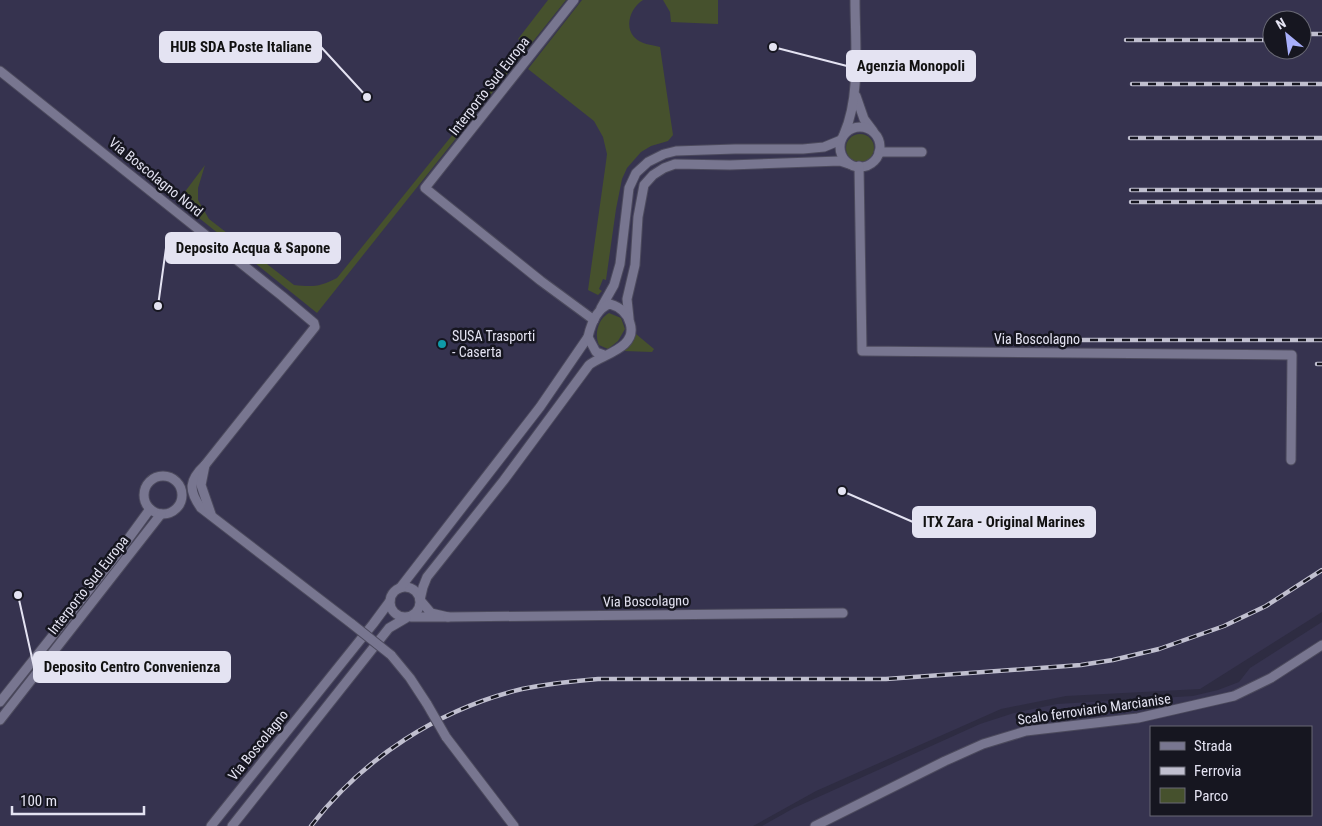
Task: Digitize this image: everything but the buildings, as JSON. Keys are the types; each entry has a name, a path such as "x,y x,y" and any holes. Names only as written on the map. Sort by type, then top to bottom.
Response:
{"street":[{"name":"Interporto Sud Europa","path":"574,0 425,188 594,320"},
{"path":"849,164 841,154 842,137 852,112 855,90 855,0"},
{"name":"Via Boscolagno Nord","path":"0,70 314,323 315,327 205,465 202,485 211,514 391,655 410,678 446,737 514,826"},
{"path":"232,826 389,628 418,611 422,587 427,578 504,480 589,365 619,350 625,343 631,327 627,298 635,265 638,217 644,185 653,175 675,164 730,165 840,161 859,166 869,164 879,152 879,142 859,107 855,90"},
{"name":"Via Boscolagno","path":"211,826 373,624 390,601 392,594 400,588 540,407 588,337 594,320 614,285 620,264 629,188 636,173 648,162 664,154 676,151 824,147 842,137 849,130 861,127 873,132"},
{"path":"879,152 922,152"},
{"name":"Via Boscolagno","path":"859,166 862,351 1292,355 1291,460"},
{"path":"601,308 610,304 618,307 629,318"},
{"path":"588,337 596,352 604,356"},
{"path":"156,478 168,478 178,485 182,496 173,511 161,514 150,509 144,498 147,486 156,478"},
{"name":"Interporto Sud Europa","path":"0,702 109,565 150,509"},
{"name":"Interporto Sud Europa","path":"0,720 161,514"},
{"name":"Via Boscolagno","path":"400,588 411,588 416,591 420,600 431,613 448,617"},
{"path":"390,601 390,608 397,616 408,617"},
{"name":"Via Boscolagno","path":"408,617 843,613"},
{"name":"Scalo ferroviario Marcianise","path":"815,826 945,761 1000,739 1035,730 1160,715 1234,696 1271,678 1322,646"}],"shaded area":[{"path":"0,0 1322,0 1322,612 1200,689 1066,696 1001,709 816,791 753,826 0,826"},
{"path":"1322,622 1322,826 762,826 794,808 980,724 1014,713 1057,704 1193,696 1218,690 1239,682 1250,668"}],"green space":[{"path":"548,0 566,0 317,313 178,201 205,165 198,188 198,200 209,219 294,285 316,286 337,278 525,45 518,39"},
{"path":"582,0 643,0 635,7 630,17 631,33 639,41 660,47 673,135 668,141 651,146 641,152 627,168 622,179 616,209 606,280 603,279 599,289 602,291 598,295 588,290 607,154 603,137 594,121 528,69"},
{"path":"663,0 718,0 718,24 671,22 670,12"},
{"path":"860,134 870,138 874,148 870,158 860,162 850,158 846,148 850,138"},
{"path":"609,313 621,318 625,329 618,341 608,349 599,345 597,332 602,319"},
{"path":"636,334 654,349 652,352 624,351"}],"railway":[{"path":"1312,34 1322,34"},
{"path":"1126,40 1262,40"},
{"path":"1132,84 1322,84"},
{"path":"1130,138 1322,138"},
{"path":"1131,190 1322,190"},
{"path":"1131,202 1322,202"},
{"path":"1074,340 1322,340"},
{"path":"1317,364 1322,364"},
{"path":"311,826 354,779 405,740 432,723 461,709 522,689 598,679 886,679 1081,665 1113,660 1159,649 1224,626 1266,606 1322,570"}],"place":[{"name":"Agenzia Monopoli","path":"773,47"},
{"name":"HUB SDA Poste Italiane","path":"367,97"},
{"name":"Deposito Acqua & Sapone","path":"158,306"},
{"name":"SUSA Trasporti - Caserta","path":"442,344"},
{"name":"ITX Zara - Original Marines","path":"842,491"},
{"name":"Deposito Centro Convenienza","path":"18,595"}]}
